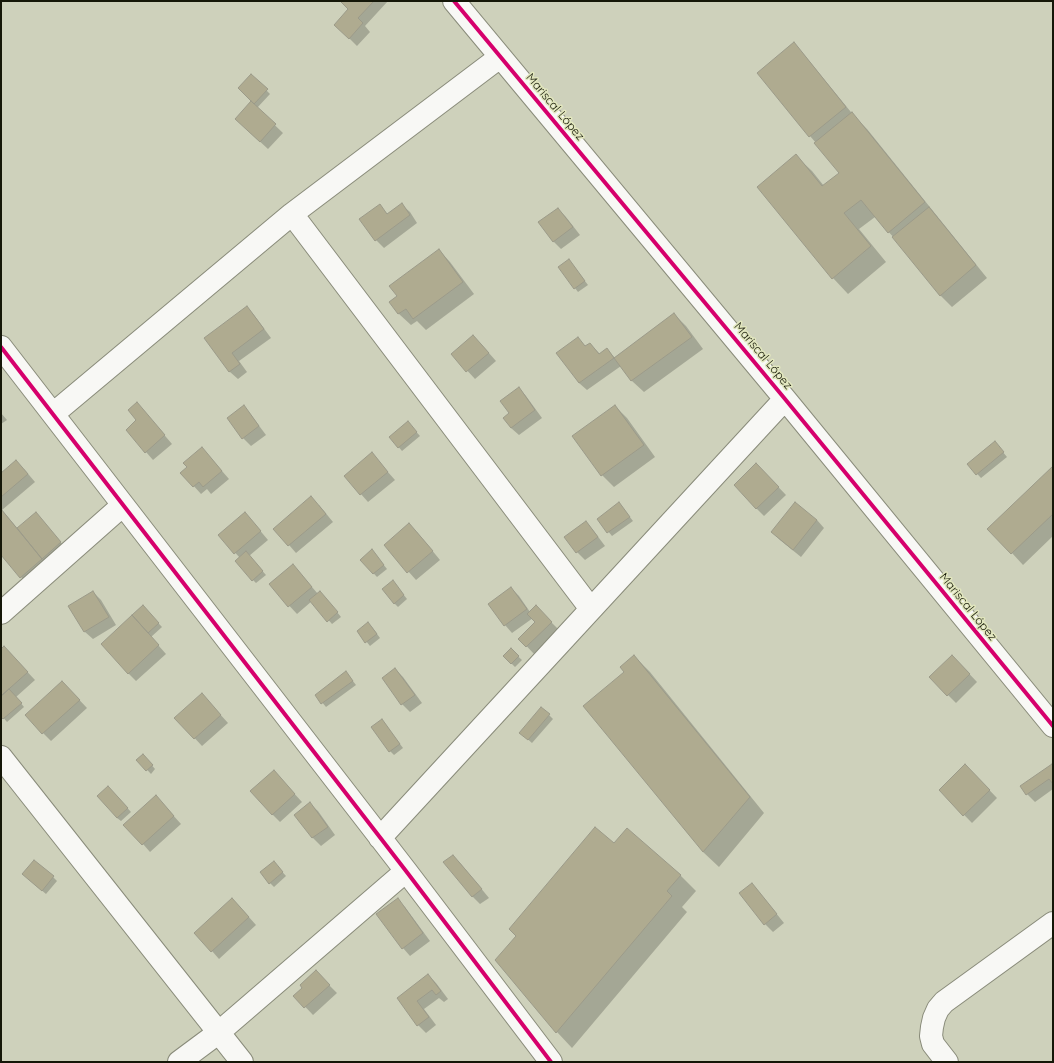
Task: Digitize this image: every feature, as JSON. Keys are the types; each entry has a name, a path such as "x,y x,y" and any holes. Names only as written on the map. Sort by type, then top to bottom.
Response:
{"street":[{"name":"Mariscal López","path":"454,1 785,398 1053,726"},
{"path":"53,414 292,214 500,57"},
{"path":"292,214 591,610"},
{"path":"1,347 406,871 551,1062"},
{"path":"380,838 785,398"},
{"path":"1,613 123,504"},
{"path":"1,757 242,1062"},
{"path":"179,1062 218,1033 406,871"},
{"path":"947,1062 933,1044 932,1027 938,1009 944,1002 1053,923"}],"building":[{"path":"340,1 374,1 358,18 363,23 349,39 334,25 348,9"},
{"path":"794,42 846,107 809,137 757,73"},
{"path":"251,74 268,89 254,104 238,88"},
{"path":"251,101 276,124 260,142 235,119"},
{"path":"852,112 925,202 888,233 861,200 844,213 871,246 832,279 757,187 796,154 822,186 839,173 814,143"},
{"path":"402,203 410,215 375,241 359,219 380,204 387,214"},
{"path":"929,207 976,265 940,296 892,237"},
{"path":"558,208 573,227 553,242 538,222"},
{"path":"439,249 463,282 413,319 406,309 398,314 389,302 397,296 389,286"},
{"path":"569,259 585,281 574,289 558,267"},
{"path":"247,306 264,329 232,353 240,364 229,372 204,338"},
{"path":"674,313 692,337 631,381 614,358"},
{"path":"473,335 489,353 466,372 451,354"},
{"path":"578,337 585,346 590,343 599,354 607,348 614,358 579,383 556,353"},
{"path":"519,387 535,410 511,428 503,418 509,413 500,401"},
{"path":"137,402 165,435 145,453 126,430 136,420 128,410"},
{"path":"244,405 259,426 242,439 227,418"},
{"path":"615,405 644,445 601,476 572,436"},
{"path":"408,421 417,432 398,448 389,437"},
{"path":"995,441 1004,452 976,475 967,464"},
{"path":"202,447 222,471 203,487 199,482 193,487 180,473 187,467 183,463"},
{"path":"372,452 388,472 360,495 344,476"},
{"path":"16,460 28,474 1,497 1,473"},
{"path":"756,463 779,487 756,509 734,485"},
{"path":"1053,466 1053,514 1011,554 987,529"},
{"path":"311,496 326,514 288,546 273,529"},
{"path":"619,502 630,517 607,533 597,519"},
{"path":"795,502 817,520 793,550 771,532"},
{"path":"1,509 42,559 20,578 1,555"},
{"path":"36,512 61,542 42,559 17,528"},
{"path":"245,512 261,531 234,554 218,535"},
{"path":"586,521 598,537 576,553 564,537"},
{"path":"409,523 433,551 407,573 384,545"},
{"path":"372,549 384,565 373,574 360,560"},
{"path":"246,551 263,571 252,581 235,561"},
{"path":"293,564 312,587 288,607 269,584"},
{"path":"393,580 404,595 394,604 382,589"},
{"path":"511,587 527,609 504,626 488,604"},
{"path":"93,591 109,617 84,632 68,606"},
{"path":"320,591 338,612 327,622 309,600"},
{"path":"143,605 159,623 148,633 132,615"},
{"path":"536,605 552,622 526,647 518,639 535,622 527,614"},
{"path":"132,615 159,645 128,674 101,644"},
{"path":"368,622 377,634 365,643 357,631"},
{"path":"4,646 28,672 1,696 1,649"},
{"path":"511,648 519,656 511,664 503,656"},
{"path":"634,655 750,797 703,852 583,706 624,672 620,667"},
{"path":"952,655 970,674 947,696 929,677"},
{"path":"395,668 415,695 401,705 382,678"},
{"path":"346,671 353,681 321,704 315,695"},
{"path":"62,681 80,700 42,734 25,715"},
{"path":"9,689 22,703 3,719 1,717 1,696"},
{"path":"202,693 221,715 194,739 174,718"},
{"path":"541,707 550,714 528,740 519,733"},
{"path":"382,719 400,744 389,752 371,727"},
{"path":"143,754 153,765 146,771 136,760"},
{"path":"965,764 990,790 963,816 939,790"},
{"path":"1052,764 1053,784 1049,779 1026,795 1020,786"},
{"path":"274,770 295,794 272,815 250,791"},
{"path":"108,786 128,808 117,818 97,796"},
{"path":"156,795 174,816 142,845 123,825"},
{"path":"310,802 328,827 312,838 294,815"},
{"path":"595,827 614,843 627,828 681,875 667,891 672,896 556,1033 495,960 516,936 509,929"},
{"path":"453,855 482,889 472,897 443,862"},
{"path":"34,860 54,876 42,891 22,874"},
{"path":"274,861 283,872 269,884 260,872"},
{"path":"752,883 777,914 764,925 739,893"},
{"path":"232,898 249,917 211,952 194,933"},
{"path":"398,898 423,933 402,949 376,914"},
{"path":"316,970 330,985 304,1008 293,996 302,988 300,985"},
{"path":"428,974 441,991 436,995 432,990 417,1001 429,1017 417,1026 397,998"}],"cycle path":[{"path":"454,1 785,399 1053,726"},
{"path":"1,347 406,871 551,1062"}]}
